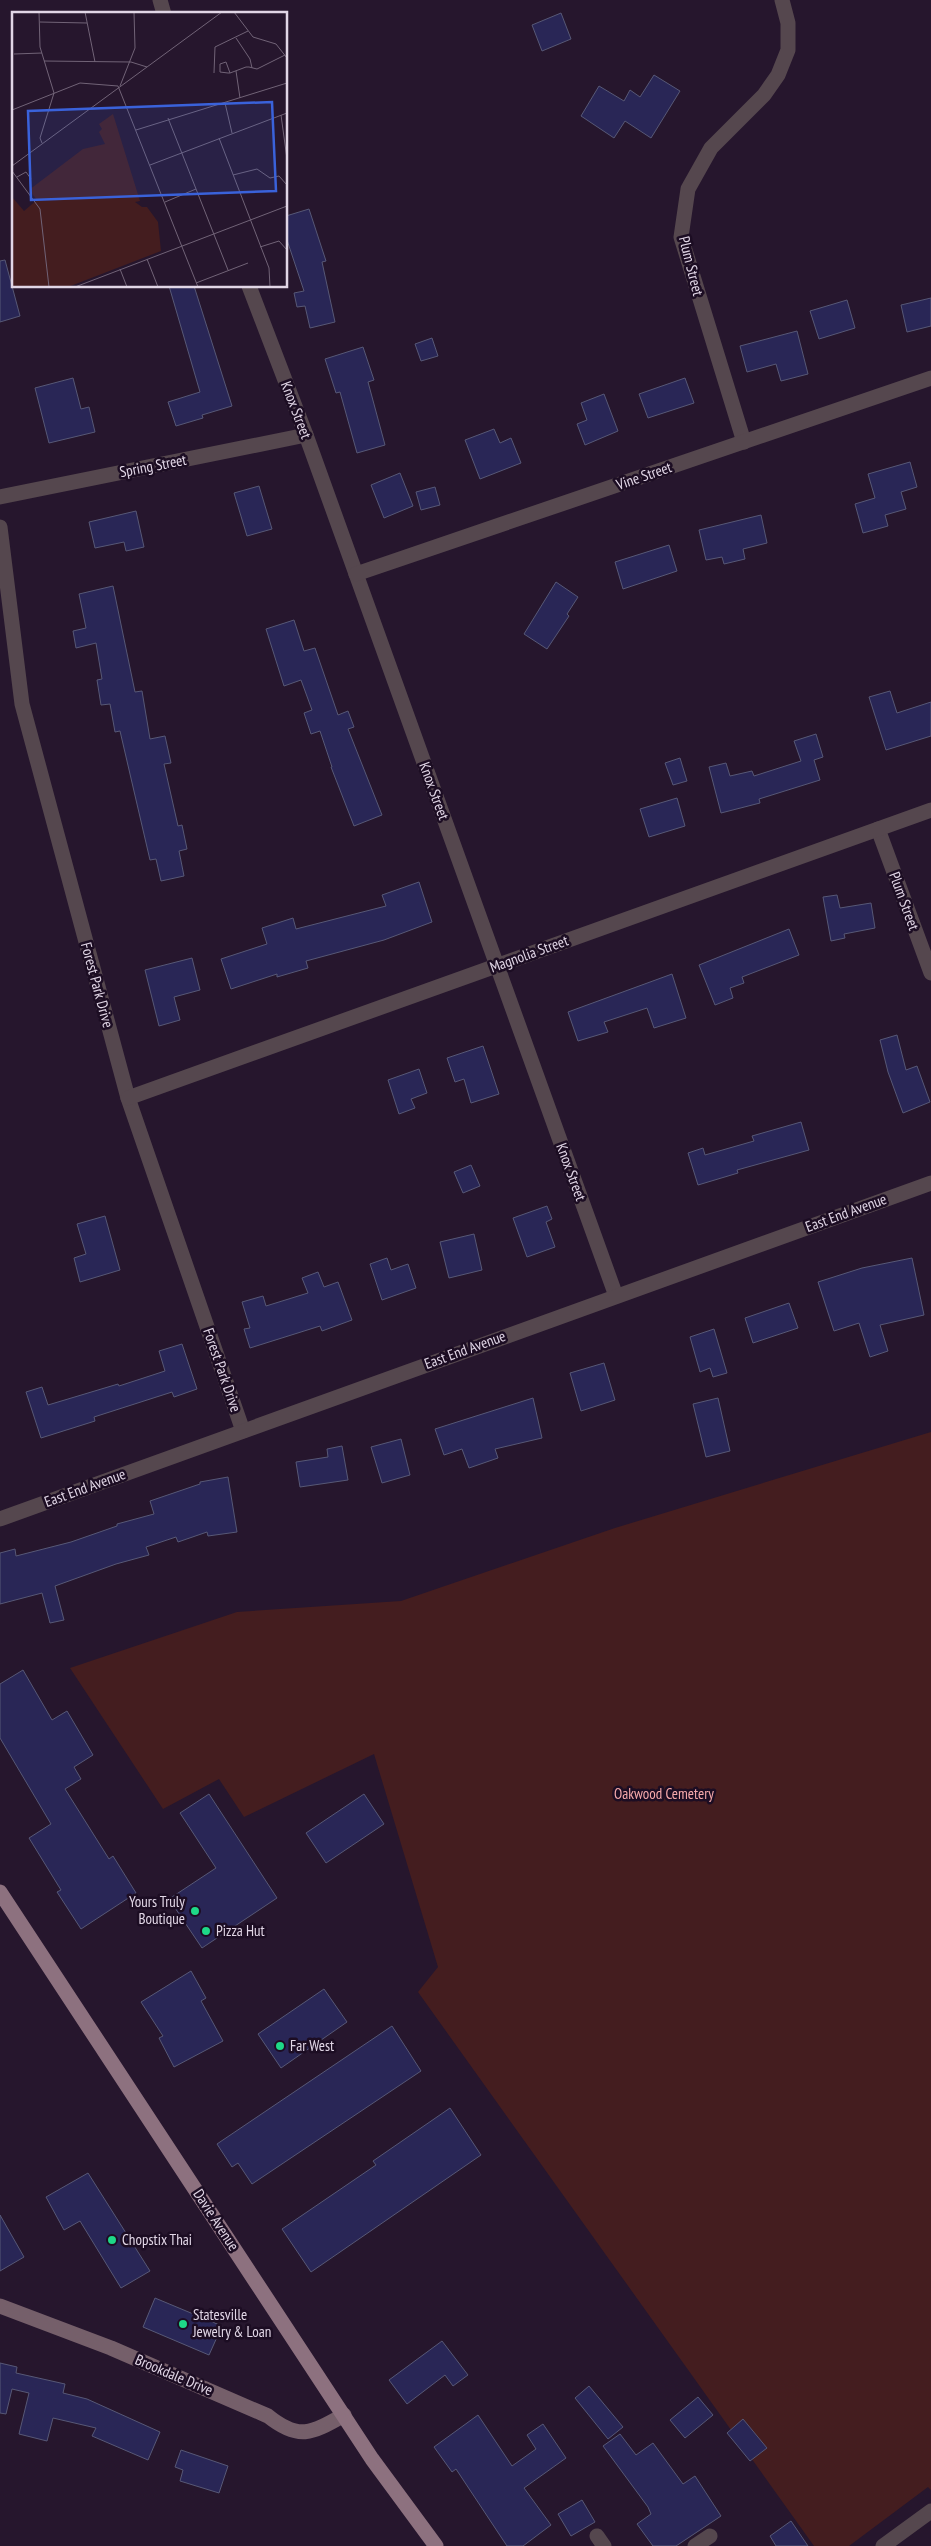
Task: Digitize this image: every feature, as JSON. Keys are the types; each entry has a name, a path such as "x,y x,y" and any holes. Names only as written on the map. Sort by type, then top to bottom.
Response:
{"main road":[{"name":"Davie Avenue","path":"0,1892 372,2459 436,2546"},
{"name":"Brookdale Drive","path":"0,2306 128,2355 268,2416 289,2431 301,2433 314,2432 344,2415"}],"street":[{"name":"Plum Street","path":"744,442 681,237 688,189 711,148 764,95 778,75 788,50 788,23 782,0"},
{"name":"Knox Street","path":"251,288 306,435 616,1296"},
{"name":"Vine Street","path":"356,574 931,378"},
{"name":"Spring Street","path":"0,497 306,435"},
{"name":"Forest Park Drive","path":"0,527 22,704 128,1098 243,1431"},
{"name":"Magnolia Street","path":"128,1098 931,810"},
{"name":"Plum Street","path":"878,829 931,973"},
{"name":"East End Avenue","path":"0,1519 931,1182"},
{"path":"883,2546 931,2511"},
{"path":"695,2546 710,2536"}],"green space":[{"name":"Oakwood Cemetery","path":"931,1432 931,2490 928,2487 849,2546 814,2546 418,1992 438,1967 374,1754 244,1817 219,1779 163,1809 70,1668 237,1612 401,1601 615,1528"}],"building":[{"path":"561,13 571,39 542,51 532,25"},
{"path":"654,75 680,91 651,138 625,121 614,138 581,116 599,86 624,101 630,90 640,97"},
{"path":"309,209 326,261 322,262 335,322 310,328 305,306 297,307 294,293 304,291 288,243 288,215"},
{"path":"5,260 20,316 0,322 0,261"},
{"path":"170,288 195,288 232,406 202,415 203,418 176,426 168,402 200,392"},
{"path":"931,298 931,326 907,332 901,305"},
{"path":"847,300 855,328 819,339 810,311"},
{"path":"797,331 808,374 781,381 776,364 747,372 740,346"},
{"path":"432,338 438,356 421,361 415,344"},
{"path":"363,347 374,380 368,382 385,445 357,453 340,392 336,393 325,359"},
{"path":"73,378 81,409 89,407 95,432 49,443 35,388"},
{"path":"685,378 694,403 648,418 639,394"},
{"path":"604,394 618,431 585,445 577,424 587,420 581,403"},
{"path":"494,429 500,443 511,438 521,463 480,479 465,440"},
{"path":"910,462 917,487 901,492 906,509 885,515 888,526 863,533 855,504 875,498 868,474"},
{"path":"400,473 413,506 384,518 371,485"},
{"path":"259,486 272,529 247,536 234,493"},
{"path":"435,487 440,505 421,510 416,492"},
{"path":"136,511 144,547 126,551 124,542 95,548 89,522"},
{"path":"761,515 767,543 743,549 745,559 724,564 722,557 706,560 699,530"},
{"path":"669,545 677,571 623,589 615,562"},
{"path":"556,582 578,597 567,614 569,616 547,649 524,634"},
{"path":"113,586 135,692 142,691 150,739 165,736 171,763 164,764 178,826 182,825 187,849 179,851 184,876 161,881 156,859 150,860 120,731 115,732 110,704 101,705 97,680 102,679 96,643 76,648 73,631 86,628 79,594"},
{"path":"294,620 304,651 315,648 338,715 348,711 354,727 348,729 382,815 354,826 331,767 320,731 311,734 304,713 312,710 301,680 284,686 266,629"},
{"path":"890,691 897,713 931,702 931,736 886,750 869,697"},
{"path":"816,734 823,757 814,760 820,780 759,799 760,803 721,813 709,767 726,763 730,776 752,771 754,776 801,761 794,741"},
{"path":"680,758 687,781 673,785 665,763"},
{"path":"677,798 685,826 649,837 640,809"},
{"path":"419,882 432,922 384,940 306,961 308,968 277,977 277,974 231,989 221,959 267,944 262,928 293,918 296,929 386,906 382,895"},
{"path":"837,895 840,908 871,903 875,928 844,934 845,938 831,941 823,897"},
{"path":"789,929 799,955 742,977 744,983 730,988 733,998 715,1005 699,965"},
{"path":"192,958 200,990 174,997 180,1020 159,1026 145,970"},
{"path":"672,974 686,1018 654,1028 647,1008 604,1022 608,1032 578,1041 568,1012"},
{"path":"897,1035 906,1070 917,1066 930,1102 903,1113 888,1072 880,1040"},
{"path":"483,1046 499,1094 471,1103 464,1079 455,1082 447,1058"},
{"path":"419,1069 427,1093 411,1099 415,1108 399,1114 388,1080"},
{"path":"801,1122 809,1150 737,1170 738,1173 698,1185 688,1153 703,1148 705,1155 754,1141 752,1136"},
{"path":"471,1165 480,1186 463,1193 454,1172"},
{"path":"547,1206 552,1219 546,1222 555,1247 527,1257 513,1218"},
{"path":"105,1216 120,1270 80,1282 74,1258 86,1254 77,1224"},
{"path":"474,1234 482,1270 449,1278 440,1242"},
{"path":"387,1258 391,1270 408,1264 416,1288 382,1300 370,1264"},
{"path":"912,1258 924,1315 880,1325 888,1351 870,1357 859,1323 834,1331 818,1282 862,1268"},
{"path":"318,1272 324,1287 338,1282 352,1320 322,1331 320,1326 250,1348 244,1329 250,1328 242,1302 263,1296 266,1306 308,1293 302,1278"},
{"path":"789,1303 798,1328 753,1343 745,1318"},
{"path":"714,1329 727,1373 713,1377 710,1368 700,1372 690,1337"},
{"path":"182,1344 197,1389 174,1397 172,1392 94,1417 95,1421 41,1438 26,1392 42,1387 48,1405 118,1384 119,1386 165,1371 159,1351"},
{"path":"604,1363 615,1400 581,1411 570,1373"},
{"path":"533,1398 542,1438 495,1449 498,1458 469,1468 462,1449 444,1455 435,1429"},
{"path":"718,1398 730,1451 706,1457 693,1404"},
{"path":"401,1439 410,1475 382,1483 371,1447"},
{"path":"342,1446 348,1480 300,1487 296,1462 328,1457 327,1449"},
{"path":"228,1477 237,1532 208,1536 207,1532 178,1542 176,1537 146,1547 149,1555 116,1564 55,1586 64,1620 50,1623 42,1593 0,1604 0,1553 15,1549 16,1556 71,1542 117,1526 117,1524 154,1514 150,1501 200,1484 200,1482"},
{"path":"23,1670 52,1720 67,1711 93,1755 74,1767 81,1779 65,1789 109,1859 113,1856 136,1893 81,1929 57,1892 61,1890 29,1838 51,1824 0,1738 0,1684"},
{"path":"209,1794 277,1898 202,1948 169,1899 216,1868 180,1813"},
{"path":"364,1794 384,1824 326,1863 306,1833"},
{"path":"191,1971 206,1998 201,2001 223,2041 174,2067 159,2038 163,2036 141,2002"},
{"path":"324,1989 347,2022 281,2068 258,2034"},
{"path":"392,2026 421,2071 252,2184 238,2163 232,2167 217,2144"},
{"path":"450,2108 481,2155 311,2272 282,2229 376,2165 373,2161"},
{"path":"88,2173 150,2271 121,2288 80,2221 64,2230 46,2197"},
{"path":"0,2215 24,2257 0,2271"},
{"path":"155,2298 222,2326 209,2355 143,2327"},
{"path":"442,2341 468,2375 453,2386 445,2375 407,2404 389,2380"},
{"path":"0,2363 17,2367 16,2373 65,2384 63,2393 87,2399 160,2432 148,2460 92,2436 96,2428 53,2418 47,2441 19,2434 29,2393 12,2389 6,2414 0,2413"},
{"path":"589,2386 623,2427 608,2439 575,2398"},
{"path":"698,2397 713,2415 685,2438 670,2420"},
{"path":"478,2415 512,2466 536,2449 527,2435 543,2424 566,2458 524,2488 551,2525 523,2546 507,2546 456,2469 452,2472 434,2447"},
{"path":"743,2419 767,2448 750,2461 727,2433"},
{"path":"620,2434 636,2455 653,2443 683,2484 695,2476 721,2516 676,2546 653,2546 637,2524 651,2514 648,2507 603,2446"},
{"path":"181,2450 228,2466 219,2493 180,2481 183,2470 175,2467"},
{"path":"582,2500 595,2522 571,2536 558,2514"},
{"path":"791,2521 808,2546 776,2546 770,2536"}],"place":[{"name":"Yours Truly Boutique","path":"195,1911"},
{"name":"Pizza Hut","path":"206,1931"},
{"name":"Far West","path":"280,2046"},
{"name":"Chopstix Thai","path":"112,2240"},
{"name":"Statesville Jewelry & Loan","path":"183,2324"}]}
